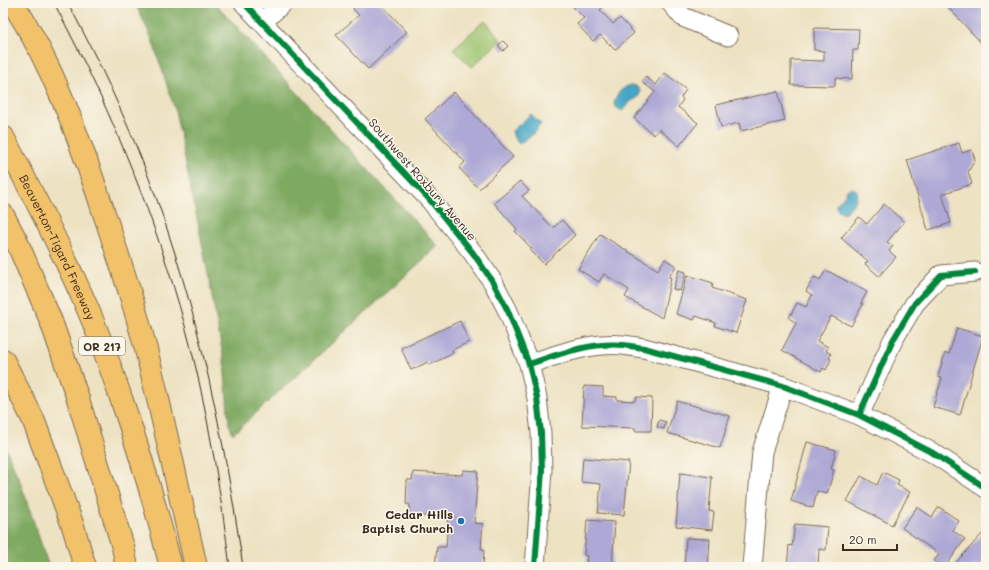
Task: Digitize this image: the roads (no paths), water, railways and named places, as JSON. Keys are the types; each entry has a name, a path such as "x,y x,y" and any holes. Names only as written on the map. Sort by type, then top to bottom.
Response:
{"highway":[{"path":"13,3 25,22 57,85 92,176 122,267 153,377 196,567"},
{"name":"Beaverton-Tigard Freeway","path":"3,137 41,210 80,292 108,360 136,443 162,528 171,567"},
{"name":"OR 217","path":"3,215 16,240 59,342 123,547 127,567"},
{"path":"3,360 33,418 73,526 85,567"}],"street":[{"name":"Southwest Roxbury Avenue","path":"244,3 430,200 473,253 493,282 508,311 529,364 537,398 541,433 542,470 535,567"},
{"path":"262,22 283,3"},
{"path":"670,3 683,17 728,36"},
{"path":"859,415 893,340 915,303 941,275 975,272"},
{"path":"529,364 568,351 598,346 622,345 644,348 783,386 859,415 933,453 986,488"},
{"path":"752,567 762,452 783,386"}],"water":[{"path":"630,85 636,86 640,90 639,95 630,102 624,110 620,110 614,105 617,95 621,90"},
{"path":"531,114 541,124 533,134 519,144 514,138 512,131"},
{"path":"851,188 857,190 856,200 844,213 839,212 836,204 844,197 847,190"}],"tram line":[{"path":"54,3 97,88 116,131 167,265 181,310 205,408 219,487 230,567"},
{"path":"68,3 111,89 137,148 160,208 183,278 214,401 230,483 243,567"}],"place":[{"name":"Cedar Hills Baptist Church","path":"461,521"}]}
